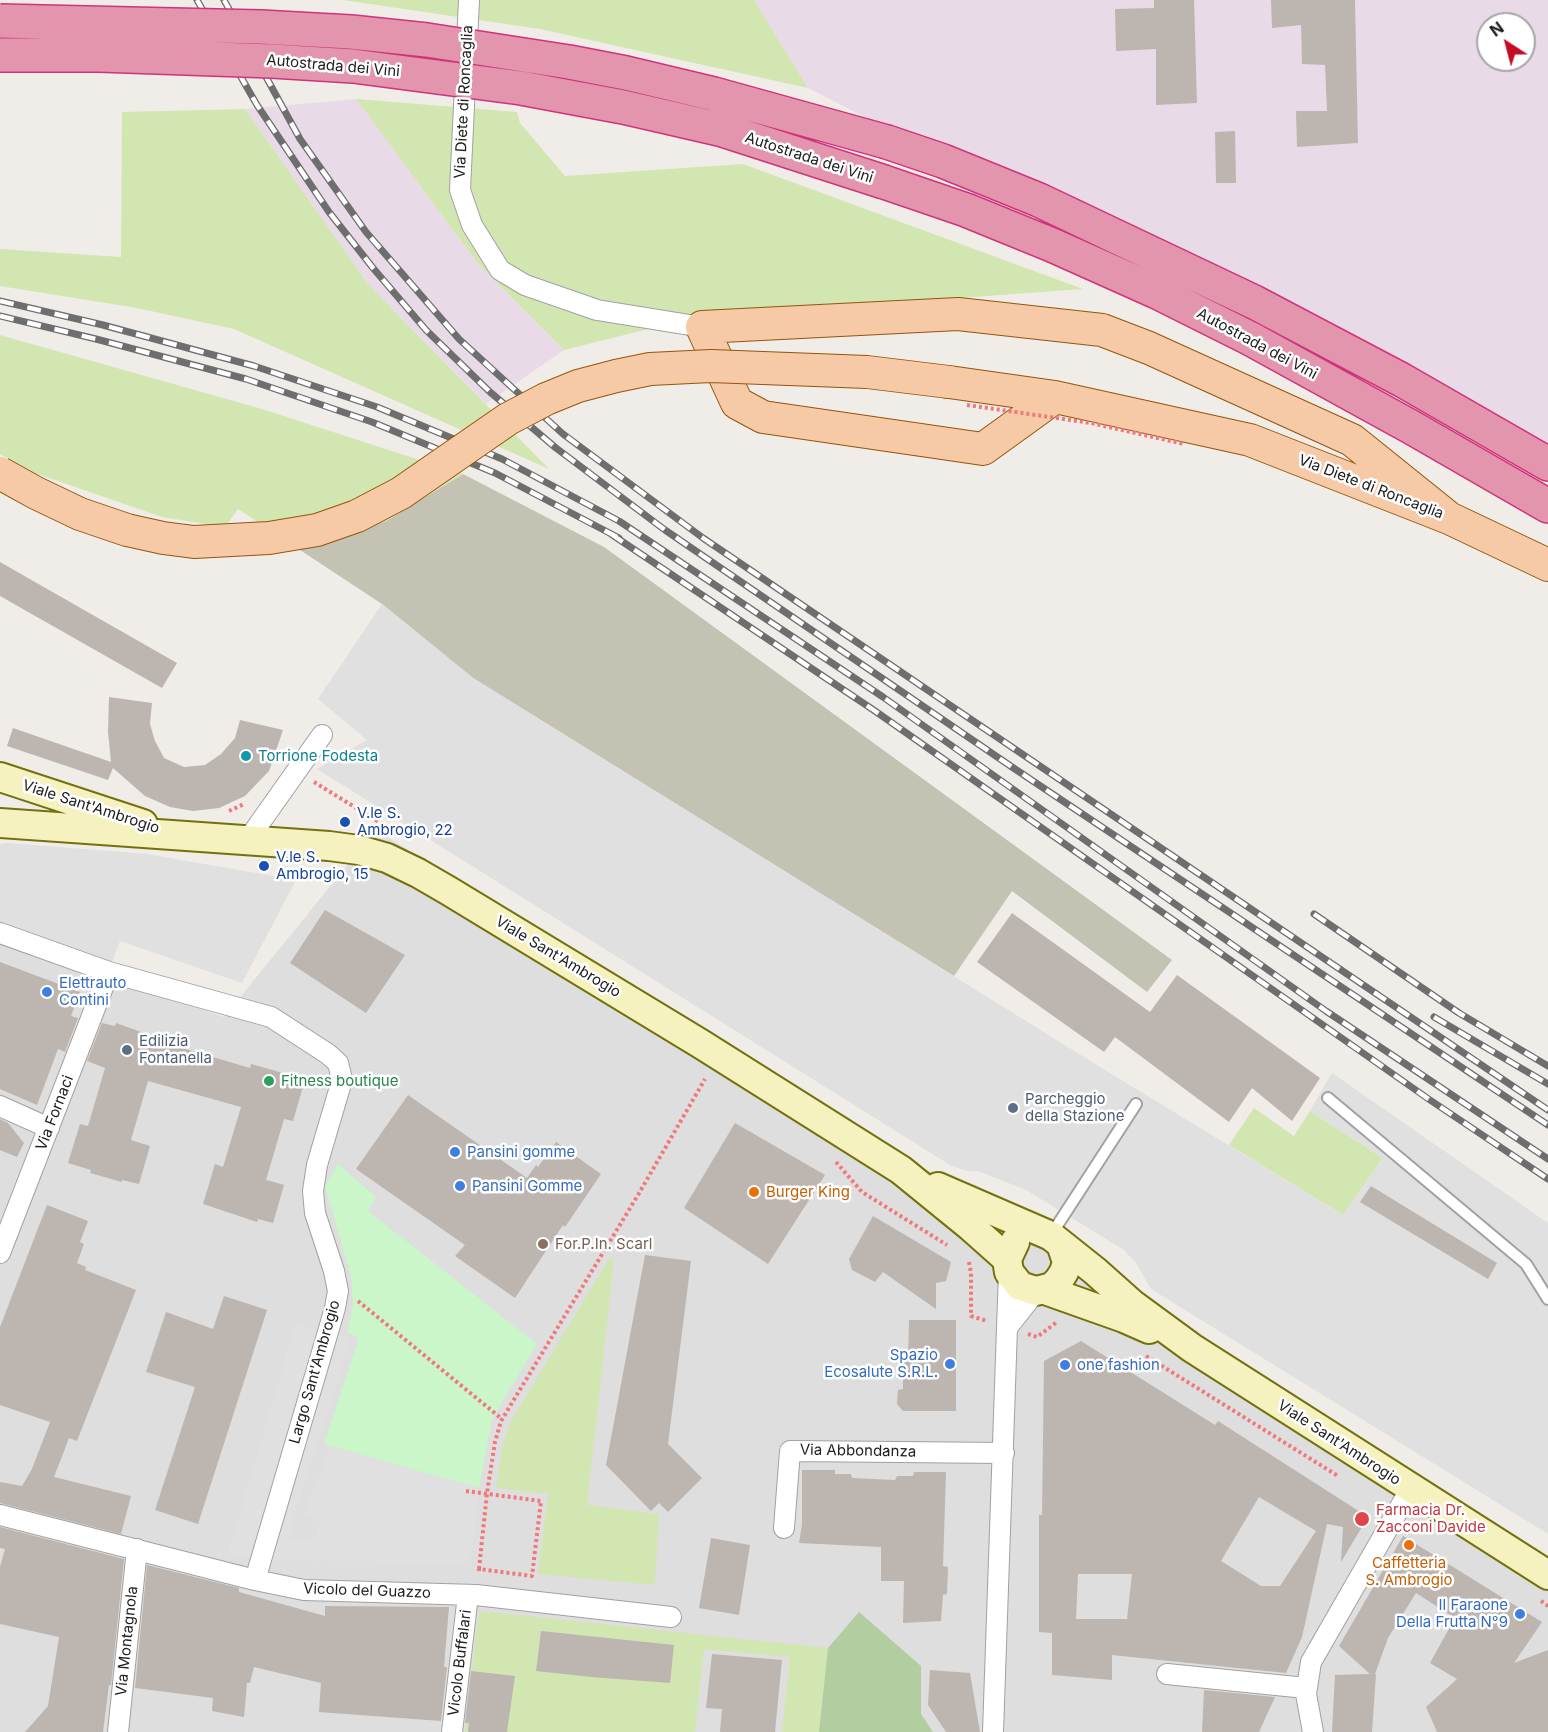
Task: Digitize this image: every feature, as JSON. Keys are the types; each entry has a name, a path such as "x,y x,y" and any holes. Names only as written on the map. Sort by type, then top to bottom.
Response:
{"highway":[{"path":"0,21 261,27 427,40 626,73 714,94 888,142 943,161 1039,200 1244,297 1402,380 1548,464"},
{"name":"Autostrada dei Vini","path":"0,55 204,58 353,66 521,88 623,107 723,130 966,210 1157,292 1271,350 1412,427 1548,506"}],"main road":[{"path":"1043,406 983,449 763,417 737,403 702,327 958,314 1102,330 1149,348 1352,440 1449,518"},
{"name":"Via Diete di Roncaglia","path":"0,473 36,494 80,514 127,530 194,542 269,538 317,530 357,516 401,493 508,418 578,386 650,369 711,366 867,372 1186,435 1250,441 1449,518 1548,565"},
{"name":"Viale Sant'Ambrogio","path":"0,777 182,837"},
{"name":"Viale Sant'Ambrogio","path":"0,823 329,846 359,850 387,858 418,873 701,1044 901,1170 971,1227 1008,1266 1013,1280 1020,1286 1040,1290 1124,1317 1192,1348"},
{"name":"Viale Sant'Ambrogio","path":"901,1170 1051,1237 1095,1271 1132,1304 1192,1348 1548,1575"},
{"path":"1008,1266 1014,1242 1021,1236 1051,1237 1066,1262 1064,1272 1052,1287 1040,1290"}],"street":[{"name":"Via Diete di Roncaglia","path":"469,0 460,190 472,225 500,270 525,285 597,310 702,327"},
{"path":"247,841 322,735"},
{"name":"Largo Sant'Ambrogio","path":"0,933 109,972 271,1017 328,1054 338,1064 341,1075 340,1088 317,1165 313,1191 315,1214 334,1271 338,1291 255,1580"},
{"name":"Via Fornaci","path":"0,1253 109,972"},
{"path":"0,1106 49,1128"},
{"path":"993,1732 1004,1453 1008,1266"},
{"path":"1007,1328 1040,1290"},
{"name":"Via Abbondanza","path":"784,1528 790,1451 1004,1453"},
{"path":"1313,1732 1306,1694 1311,1662 1411,1488"},
{"name":"Vicolo del Guazzo","path":"0,1515 255,1580 304,1590 472,1595 670,1617"},
{"name":"Via Montagnola","path":"118,1732 137,1549"},
{"name":"Vicolo Buffalari","path":"452,1732 472,1595"},
{"path":"1167,1674 1306,1688"}],"lane":[{"path":"1328,1098 1526,1264 1548,1299"},
{"path":"1051,1237 1136,1104"}],"path":[{"path":"959,404 1043,406 1091,423 1186,435"},
{"path":"695,1073 713,1085"},
{"path":"472,1595 479,1569 495,1442 502,1419 638,1195 705,1079"},
{"path":"336,1300 359,1302 502,1419"},
{"path":"466,1491 541,1501 532,1576 479,1569"}],"shaded area":[{"path":"754,0 1548,0 1548,465 808,88"},
{"path":"356,99 478,264 564,350 486,404 368,284 245,109"},
{"path":"463,474 604,547 1172,960 1147,992 1012,891 954,976 473,678 382,604 297,548 386,521"},
{"name":"Parcheggio della Stazione","path":"382,604 473,678 1343,1215 1383,1158 1310,1111 1332,1073 1548,1223 1548,1534 1151,1289 1136,1263 1124,1250 1026,1190 978,1171 967,1171 950,1165 317,769 367,740 318,699"},
{"path":"376,830 916,1165 1036,1221 1148,1307 1548,1561 1548,1732 0,1732 0,941 224,1017"},
{"path":"0,844 147,854 296,880 242,983 120,941 109,969 0,928"},
{"path":"295,1325 351,1338 287,1540 312,1540 317,1537 319,1520 304,1515 330,1446 479,1488 470,1562 278,1561 228,1555"}],"green space":[{"path":"343,0 754,0 808,88 540,29"},
{"path":"356,99 517,112 520,123 565,176 743,164 1083,289 697,317 564,350 478,264"},
{"path":"245,109 368,284 549,469 234,329 137,308 0,286 0,249 121,257 122,112"},
{"path":"0,335 262,409 463,474 386,521 297,548 238,509 225,527 162,517 35,473 0,454"},
{"path":"1254,1108 1294,1136 1310,1111 1383,1158 1343,1215 1229,1145"},
{"path":"338,1164 376,1197 368,1211 537,1344 492,1419 479,1488 324,1444 359,1338 347,1332 353,1304 351,1276 325,1186"},
{"path":"609,1259 614,1260 587,1505 659,1514 655,1585 538,1574 548,1494 496,1488 503,1442 510,1423"},
{"path":"479,1611 828,1648 819,1732 782,1732 790,1657 704,1649 695,1732 465,1732"},
{"path":"859,1612 921,1666 921,1714 933,1732 819,1732 828,1648"}],"building":[{"path":"1154,0 1194,0 1197,103 1156,105 1156,49 1116,51 1115,9 1154,8"},
{"path":"1271,0 1355,0 1358,143 1297,147 1296,111 1327,111 1325,65 1302,64 1301,25 1272,28"},
{"path":"1235,131 1236,183 1216,183 1215,132"},
{"path":"0,562 177,663 162,688 0,596"},
{"name":"Torrione Fodesta","path":"109,697 152,703 150,724 155,741 164,758 184,767 205,765 221,754 235,738 240,720 283,730 269,771 245,796 219,808 193,811 170,807 145,796 113,768 108,780 7,746 13,728 111,762 108,732"},
{"path":"325,910 405,955 366,1013 290,963"},
{"path":"1012,913 1150,1012 1177,975 1320,1078 1292,1121 1252,1088 1229,1122 1115,1037 1104,1052 977,962"},
{"path":"0,962 80,992 71,1016 78,1018 65,1052 58,1049 37,1105 0,1089"},
{"path":"102,1023 115,1026 116,1023 147,1034 145,1037 250,1068 251,1064 283,1073 282,1077 304,1083 293,1121 284,1119 266,1180 284,1185 273,1223 258,1219 257,1222 203,1204 215,1164 223,1167 241,1107 148,1081 131,1140 150,1146 139,1184 90,1173 91,1170 68,1163 80,1124 88,1126 105,1068 87,1061"},
{"name":"Pansini Gomme","path":"408,1095 527,1178 556,1142 601,1174 565,1227 563,1225 515,1298 455,1256 465,1245 356,1169"},
{"path":"0,1119 8,1123 24,1143 17,1157 0,1150"},
{"name":"Burger King","path":"735,1123 825,1175 768,1264 684,1208"},
{"path":"1371,1186 1497,1263 1488,1279 1360,1202"},
{"path":"47,1205 88,1221 80,1242 84,1244 77,1263 86,1267 85,1270 136,1290 77,1441 69,1438 54,1477 131,1496 121,1534 0,1503 0,1482 22,1486 32,1469 50,1422 0,1405 0,1327"},
{"path":"873,1216 951,1262 946,1281 936,1283 936,1309 883,1272 875,1282 852,1270 849,1259"},
{"path":"645,1255 691,1261 668,1444 702,1478 668,1512 659,1503 651,1511 606,1465"},
{"path":"224,1296 267,1310 198,1524 155,1510 195,1387 146,1372 166,1312 213,1329"},
{"path":"909,1320 956,1320 956,1411 903,1411 897,1404 898,1390 903,1389 903,1361 908,1360"},
{"path":"1081,1341 1215,1425 1218,1421 1368,1517 1341,1562 1343,1527 1327,1524 1302,1637 1286,1673 1112,1655 1112,1680 1052,1675 1052,1633 1039,1632 1039,1515 1042,1515 1044,1361","holes":["1259,1497 1316,1531 1280,1586 1261,1586 1221,1561","1078,1574 1132,1574 1127,1619 1076,1619"]},
{"path":"802,1470 835,1470 835,1474 851,1474 852,1478 895,1480 897,1476 913,1476 914,1472 946,1472 943,1566 948,1567 947,1594 943,1595 941,1621 903,1623 904,1581 881,1581 881,1547 799,1543 802,1524"},
{"path":"0,1527 124,1559 111,1685 109,1685 103,1732 25,1732 48,1706 59,1637 0,1624 0,1567 5,1549 0,1548"},
{"path":"1403,1536 1542,1622 1514,1663 1548,1650 1548,1732 1437,1732 1426,1707 1457,1679 1430,1663 1455,1618 1416,1593 1388,1638 1375,1674 1372,1732 1332,1732 1335,1675 1370,1674 1339,1646"},
{"path":"711,1538 750,1545 739,1615 699,1608"},
{"path":"147,1565 239,1588 239,1592 325,1616 325,1606 449,1607 444,1667 447,1667 441,1721 319,1712 321,1683 254,1667 250,1683 247,1683 244,1717 212,1711 213,1698 135,1688"},
{"path":"541,1631 674,1645 670,1683 536,1671"},
{"path":"712,1654 782,1660 775,1732 720,1732 722,1709 706,1708"},
{"path":"930,1670 970,1673 980,1732 946,1732 928,1705"},
{"path":"471,1671 515,1676 507,1732 468,1732 469,1723 465,1723"},
{"path":"1204,1690 1275,1697 1259,1732 1202,1732"}],"railway":[{"path":"197,0 257,105 329,212 373,268 426,330 490,392 556,448 665,530 1012,767 1548,1125"},
{"path":"224,0 300,139 366,232 459,339 563,434 703,538 1548,1110"},
{"path":"0,301 103,325 254,366 377,407 502,459 619,521 883,697 1326,1011 1548,1159"},
{"path":"0,316 246,379 372,422 495,473 619,538"},
{"path":"611,534 875,711 1430,1100 1548,1179"},
{"path":"1314,914 1459,1013 1548,1066"},
{"path":"1434,1017 1548,1084"}],"place":[{"name":"Torrione Fodesta","path":"246,756"},
{"name":"V.le S. Ambrogio, 22","path":"345,822"},
{"name":"V.le S. Ambrogio, 15","path":"264,866"},
{"name":"Elettrauto Contini","path":"47,992"},
{"name":"Edilizia Fontanella","path":"127,1050"},
{"name":"Fitness boutique","path":"269,1081"},
{"name":"Parcheggio della Stazione","path":"1013,1108"},
{"name":"Pansini gomme","path":"455,1152"},
{"name":"Pansini Gomme","path":"460,1186"},
{"name":"Burger King","path":"754,1192"},
{"name":"For.P.In. Scarl","path":"543,1244"},
{"name":"Spazio Ecosalute S.R.L.","path":"950,1364"},
{"name":"one fashion","path":"1065,1365"},
{"name":"Farmacia Dr. Zacconi Davide","path":"1362,1519"},
{"name":"Caffetteria S. Ambrogio","path":"1409,1545"},
{"name":"Il Faraone Della Frutta N°9","path":"1520,1614"}]}
